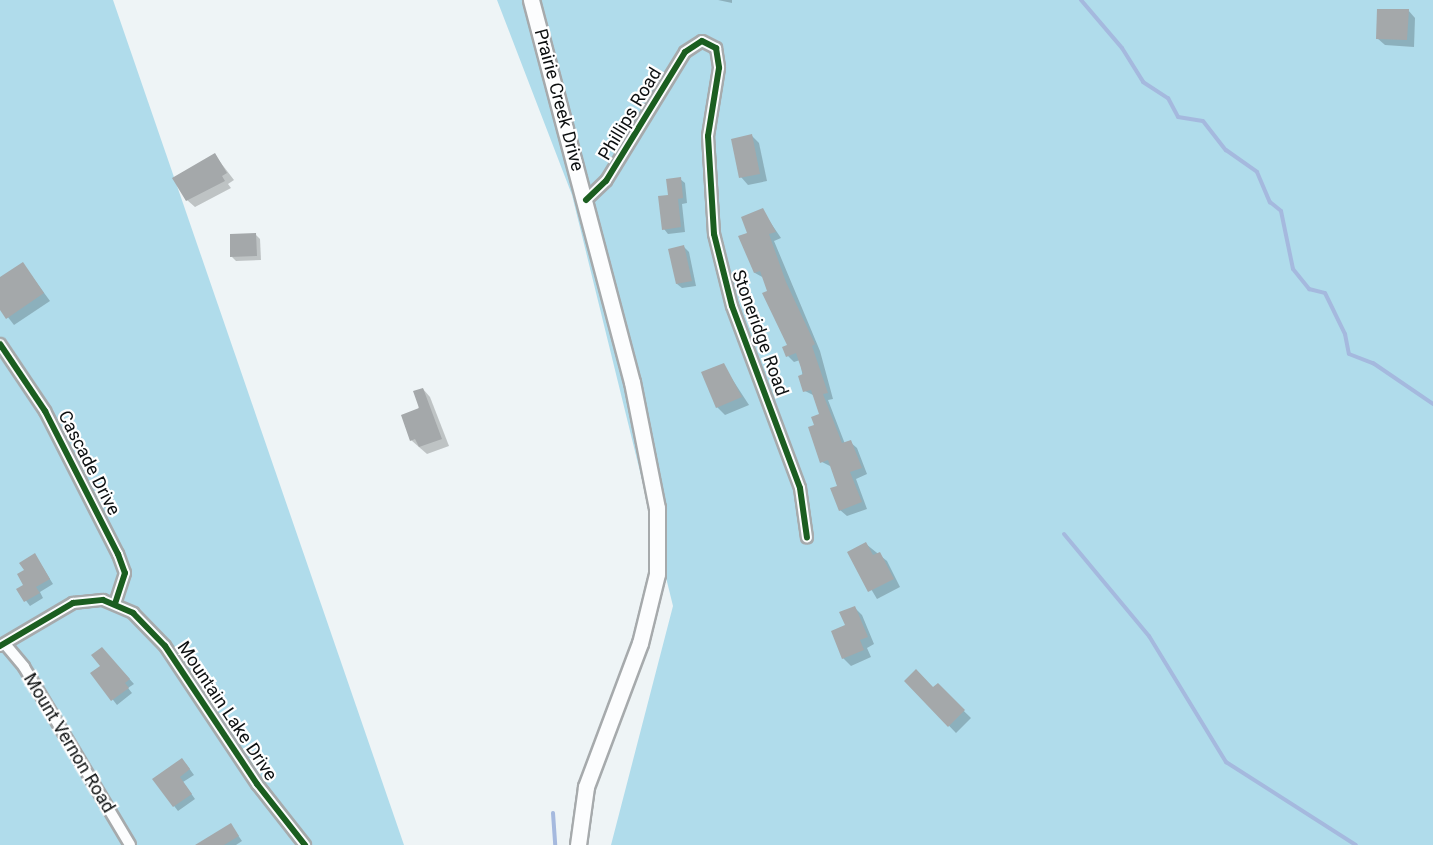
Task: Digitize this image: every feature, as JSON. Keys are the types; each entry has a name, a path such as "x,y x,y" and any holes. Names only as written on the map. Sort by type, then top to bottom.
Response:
{"main road":[{"name":"Prairie Creek Drive","path":"531,0 586,200 648,448 657,508 657,574 640,643 586,787 579,845"}],"street":[{"name":"Stoneridge Road","path":"697,44 702,41 716,48 719,68 708,136 708,170 721,269 800,488 807,538"},
{"name":"Phillips Road","path":"586,200 606,181 685,52 697,44"},
{"name":"Cascade Drive","path":"0,344 45,411 118,554 125,573 115,603"},
{"path":"2,645 73,603 115,603"},
{"name":"Mountain Lake Drive","path":"115,603 142,621 165,646 257,784 305,845"},
{"name":"Mount Vernon Road","path":"2,645 24,668 130,845"}],"shaded area":[{"path":"0,0 113,0 404,845 0,845"},
{"path":"497,0 1433,0 1433,845 611,845 673,606 572,195"}],"building":[{"path":"1377,9 1409,9 1407,40 1376,39"},
{"path":"752,134 760,174 739,178 731,139"},
{"path":"215,153 227,173 222,176 225,181 186,201 172,178"},
{"path":"681,177 683,198 678,199 681,227 662,230 658,196 668,195 666,179"},
{"path":"763,208 776,232 769,234 786,282 815,344 812,346 828,393 823,394 842,443 851,440 862,468 850,472 862,502 839,511 830,488 837,486 828,460 820,463 808,427 814,425 811,417 819,414 811,390 803,392 798,376 803,374 796,353 786,357 782,347 787,345 762,293 767,291 760,271 754,273 738,236 747,233 741,217"},
{"path":"256,233 257,256 230,257 230,234"},
{"path":"684,245 692,281 676,284 668,249"},
{"path":"23,262 44,293 6,319 0,310 0,277"},
{"path":"724,363 742,397 716,408 701,372"},
{"path":"423,388 442,439 419,447 415,439 410,441 401,415 419,408 413,391"},
{"path":"866,542 873,555 880,552 894,579 868,592 847,552"},
{"path":"35,553 50,579 36,587 40,593 24,602 16,589 23,585 17,574 24,570 19,563"},
{"path":"855,606 868,637 860,640 864,650 842,659 831,631 845,625 839,612"},
{"path":"102,647 130,679 125,683 129,688 111,701 90,673 100,666 91,655"},
{"path":"916,669 933,687 938,683 965,710 948,727 904,681"},
{"path":"182,758 190,769 180,777 192,794 173,807 152,779"},
{"path":"231,823 239,836 224,845 195,845"}],"waterway":[{"path":"1081,0 1122,48 1143,82 1168,98 1178,117 1203,121 1226,150 1257,172 1270,202 1281,211 1293,269 1309,289 1325,293 1345,334 1349,354 1373,363 1433,404"},
{"path":"1064,534 1149,636 1226,762 1356,845"},
{"path":"553,813 555,845"}],"cycle path":[{"path":"586,200 606,181 685,52 702,41 716,48 719,68 708,136 714,234 732,306 800,488 807,538"},
{"path":"0,344 45,411 118,554 125,573 115,603"},
{"path":"0,646 73,603 103,600 133,613 165,646 257,784 305,845"}]}
